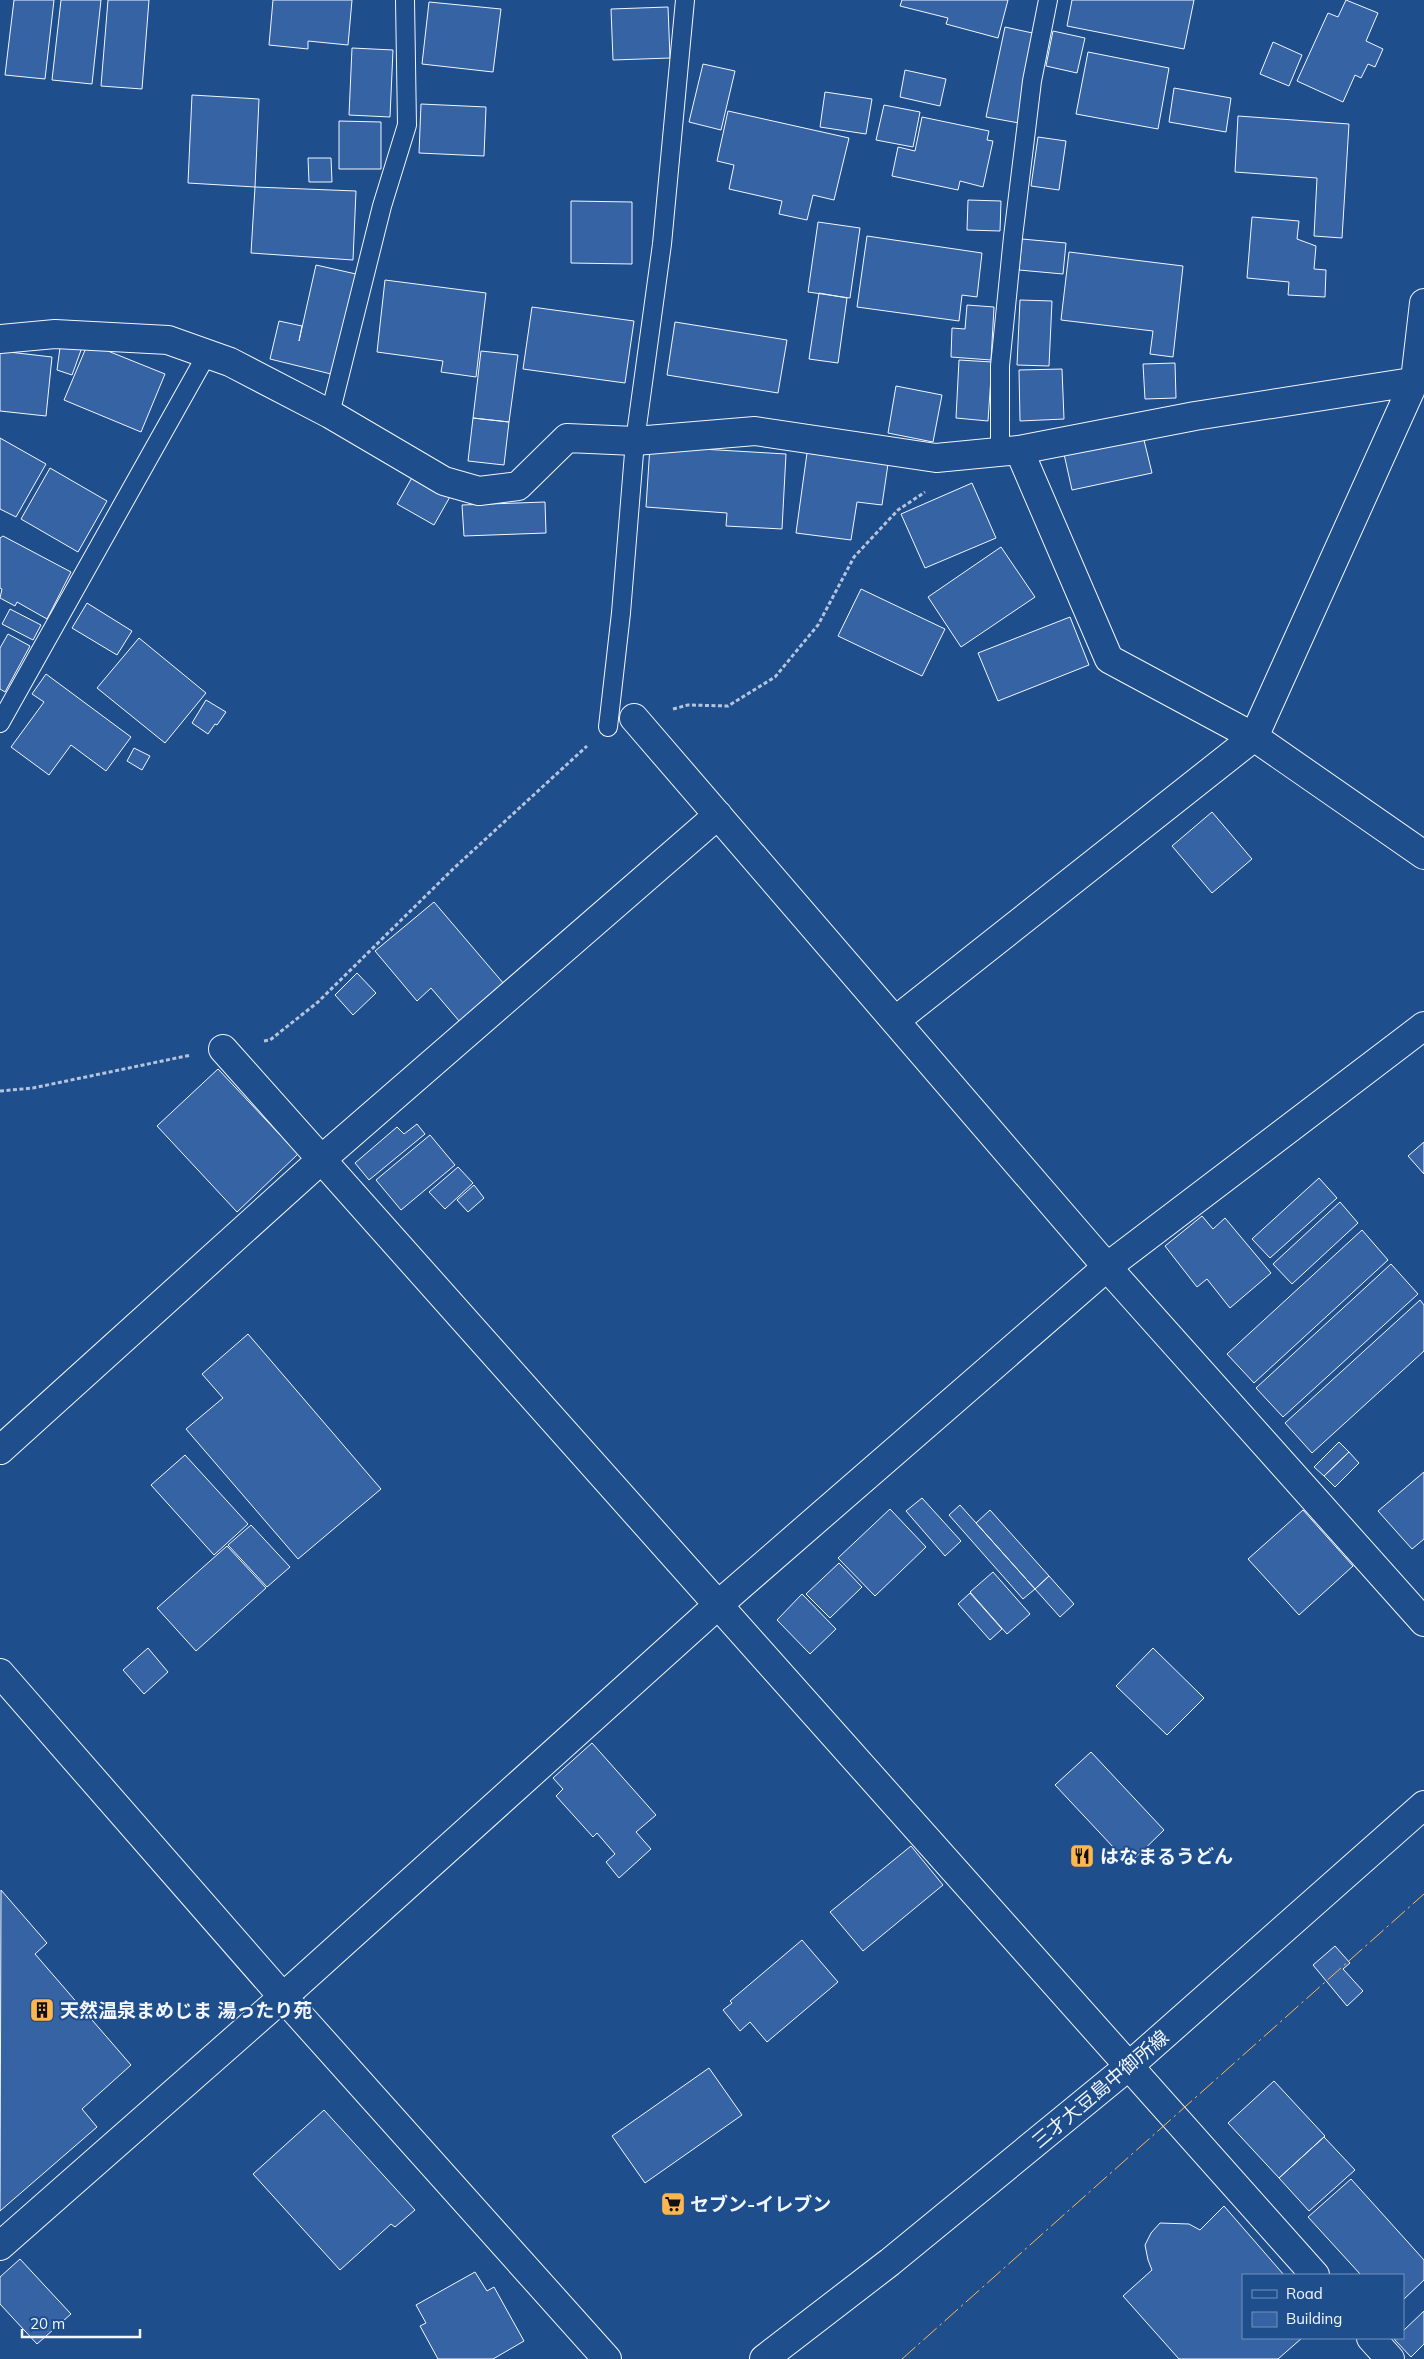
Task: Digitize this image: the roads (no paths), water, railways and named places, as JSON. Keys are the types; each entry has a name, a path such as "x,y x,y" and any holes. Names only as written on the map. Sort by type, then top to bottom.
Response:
{"street":[{"path":"896,1020 1254,737 1420,380 1424,303"},
{"path":"0,339 55,334 168,340 230,362 330,414 444,481 479,491 518,486 567,438 635,440 755,431 936,458 1009,451 1195,416 1420,380"},
{"path":"1009,451 1109,660 1254,737 1424,855"},
{"path":"634,718 1107,1267 1424,1622"},
{"path":"0,1450 322,1159 718,815"},
{"path":"0,2246 283,1998 718,1605 1107,1267 1424,1026"},
{"path":"223,1049 1314,2274"},
{"path":"0,1673 283,1998 606,2359"},
{"name":"三才大豆島中御所線","path":"764,2359 890,2262 1129,2066 1424,1805"},
{"path":"1372,2339 1390,2359"}],"lane":[{"path":"330,414 382,206 407,125 405,0"},
{"path":"608,727 621,613 635,440 662,244 685,0"},
{"path":"1009,451 1000,366 1032,81 1048,0"},
{"path":"0,723 207,354"}],"place":[{"name":"はなまるうどん","path":"1082,1856"},
{"name":"天然温泉まめじま 湯ったり苑","path":"42,2010"},
{"name":"セブン-イレブン","path":"673,2204"}]}
